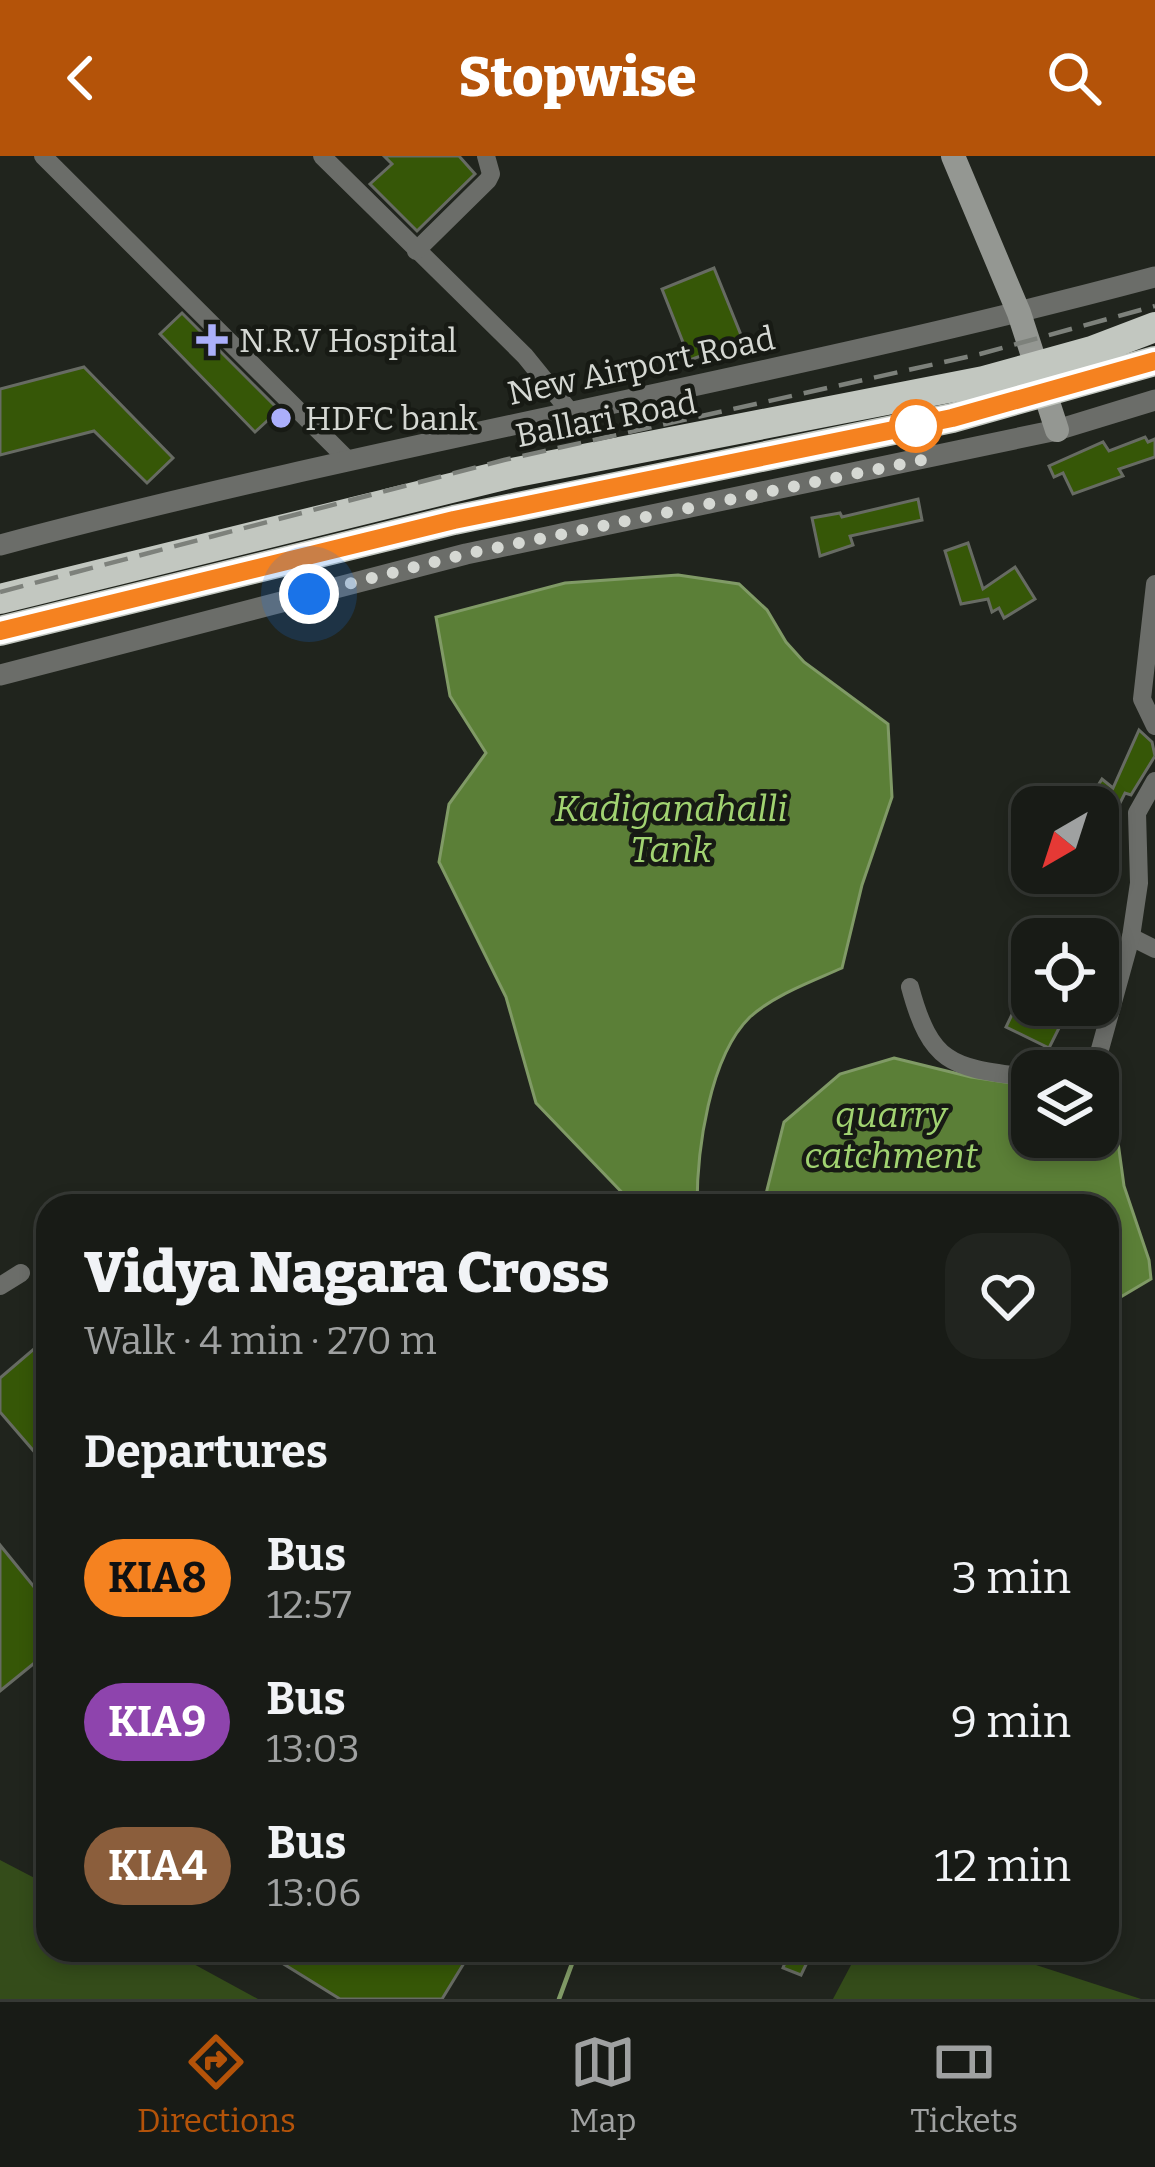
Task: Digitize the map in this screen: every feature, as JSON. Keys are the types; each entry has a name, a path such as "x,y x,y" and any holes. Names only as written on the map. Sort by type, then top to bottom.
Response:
{"highway":[{"name":"Ballari Road","path":"0,599 512,473 984,381 1092,351 1155,327"},
{"path":"0,631 454,520 952,418 1155,361"}],"main road":[{"path":"953,156 1019,314 1057,430"}],"street":[{"path":"44,156 350,460"},
{"path":"322,156 525,356 572,414"},
{"path":"416,251 488,180 486,156"},
{"name":"New Airport Road","path":"0,545 251,481 1019,314 1155,277"},
{"path":"0,674 466,554 1057,430 1155,400"},
{"path":"1155,584 1142,699 1155,726"},
{"path":"1100,1050 1147,884 1137,813 1155,781"},
{"path":"1131,938 1155,949"},
{"path":"910,987 921,1025 951,1062 1011,1075"},
{"path":"0,1286 21,1273"}],"shaded area":[{"path":"0,1860 36,1879 36,1962 190,1962 258,1999 0,1999"},
{"path":"853,1962 1027,1962 1141,1999 833,1999"}],"water":[{"name":"Kadiganahalli Tank","path":"678,575 739,584 767,610 804,662 888,724 892,797 862,885 842,968 760,1009 736,1034 708,1106 698,1194 623,1194 536,1103 506,997 439,862 449,804 486,753 450,696 436,617 565,583"},
{"name":"quarry catchment","path":"894,1058 1011,1083 1011,1158 1119,1158 1119,1150 1124,1186 1151,1279 1119,1298 1119,1194 766,1194 784,1122 840,1074"}],"building":[{"path":"384,156 459,156 475,174 417,231 370,184 392,164"},
{"path":"714,268 743,340 690,360 662,289"},
{"path":"182,313 279,410 255,432 160,334"},
{"path":"84,367 173,458 147,483 94,431 0,455 0,389"},
{"path":"1145,437 1148,442 1155,439 1155,457 1119,469 1123,476 1073,494 1063,473 1054,477 1049,466 1103,442 1109,451"},
{"path":"918,499 922,520 850,536 853,545 820,556 812,518 840,513 842,517"},
{"path":"968,543 983,589 1015,567 1035,599 1004,618 999,608 992,612 988,599 961,604 945,551"},
{"path":"1139,730 1152,742 1155,756 1131,795 1125,793 1119,805 1119,786 1114,786"},
{"path":"1011,1017 1011,1026 1060,1026 1049,1048 1006,1027"},
{"path":"36,1349 36,1454 0,1412 0,1378"},
{"path":"0,1545 36,1589 36,1662 0,1691"},
{"path":"280,1962 465,1962 442,1999 340,1999"},
{"path":"785,1962 807,1962 801,1975 783,1968"}],"waterway":[{"path":"559,1999 573,1962"}],"railway":[{"path":"0,592 504,460 980,354 1155,306"}],"bus line":[{"name":"KIA8","path":"0,631 454,520 952,418 1155,361"}],"place":[{"name":"N.R.V Hospital","path":"212,340"},
{"name":"HDFC bank","path":"281,418"}],"route":[{"path":"309,594 466,554 922,460 916,426"}]}
